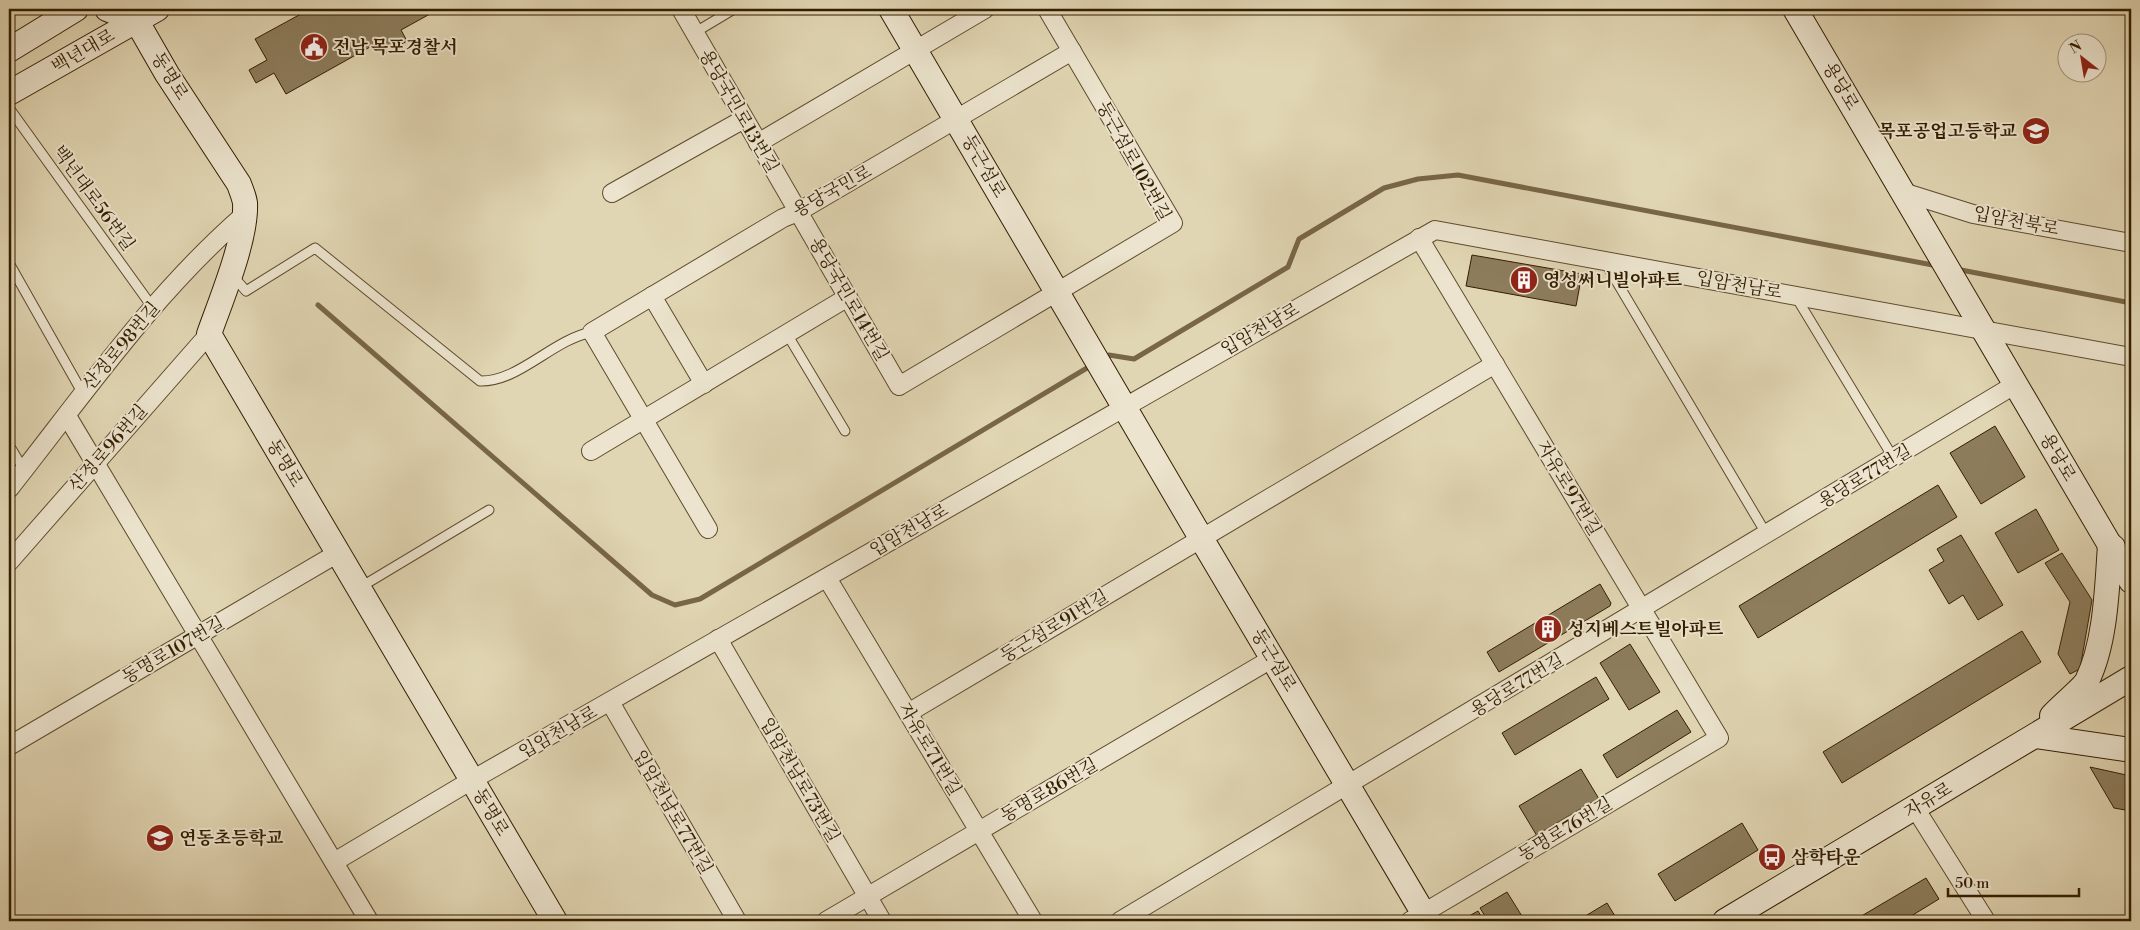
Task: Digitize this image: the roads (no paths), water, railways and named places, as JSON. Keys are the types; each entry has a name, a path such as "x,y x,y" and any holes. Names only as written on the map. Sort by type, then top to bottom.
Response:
{"street":[{"path":"9,50 76,9"},
{"path":"107,9 136,20"},
{"name":"백년대로","path":"9,93 157,9"},
{"name":"용당국민로13번길","path":"681,9 798,212"},
{"name":"둥근섬로","path":"891,9 1201,538 1349,785 1421,919"},
{"path":"758,143 986,9"},
{"name":"둥근섬로102번길","path":"1047,9 1174,224 1057,292"},
{"name":"용당로","path":"1795,9 2131,581"},
{"name":"동명로","path":"136,20 167,74 239,184 245,200 245,214 230,273 208,334 472,780 547,919"},
{"name":"용당국민로","path":"592,332 782,218 798,212 1072,52"},
{"path":"612,193 744,119"},
{"name":"입암천북로","path":"1903,192 1973,214 2131,243"},
{"name":"용당국민로14번길","path":"798,212 899,386 1057,292"},
{"name":"산정로98번길","path":"9,488 67,416 82,392 154,308 198,257 245,214"},
{"name":"입암천남로","path":"334,862 472,780 826,578 1122,403 1435,230 1795,295 1985,332 2131,357"},
{"name":"자유로97번길","path":"1419,238 1719,738"},
{"path":"652,296 704,384"},
{"path":"591,451 848,297"},
{"path":"592,332 708,529"},
{"name":"산정로96번길","path":"9,562 208,334"},
{"name":"둥근섬로91번길","path":"908,713 1495,364"},
{"name":"용당로77번길","path":"1120,921 1894,459 2016,384"},
{"path":"67,416 369,921"},
{"path":"2035,736 2066,700 2087,682 2099,643 2106,605 2110,545 2131,559"},
{"name":"동명로107번길","path":"9,746 338,553"},
{"name":"자유로71번길","path":"826,578 1033,921"},
{"name":"입암천남로73번길","path":"718,640 882,921"},
{"name":"동명로86번길","path":"826,921 1273,658"},
{"name":"자유로","path":"1726,921 2131,678"},
{"name":"입암천남로77번길","path":"610,702 737,921"},
{"path":"2035,736 2131,750"},
{"name":"동명로76번길","path":"1421,919 1719,738"},
{"path":"1915,808 1986,921"}],"lane":[{"path":"694,32 734,9"},
{"name":"백년대로56번길","path":"9,108 154,308"},
{"path":"230,273 246,291 315,248 480,382 491,382 506,376 575,336 592,332"},
{"path":"1604,260 1767,535"},
{"path":"9,263 82,392"},
{"path":"1795,295 1894,459"},
{"path":"787,334 845,431"},
{"path":"9,445 24,470"},
{"path":"358,588 488,510"}],"waterway":[{"path":"1104,358 1109,355 1134,359 1288,267 1299,239 1384,188 1418,179 1458,175 1938,266"},
{"path":"1956,269 2131,303"},
{"path":"318,305 652,595 675,605 700,599 1092,365"}],"place":[{"name":"전남 목포경찰서","path":"314,47"},
{"name":"목포공업고등학교","path":"2036,131"},
{"name":"영성써니빌아파트","path":"1524,280"},
{"name":"성지베스트빌아파트","path":"1548,629"},
{"name":"연동초등학교","path":"160,838"},
{"name":"삼학타운","path":"1772,857"}]}
